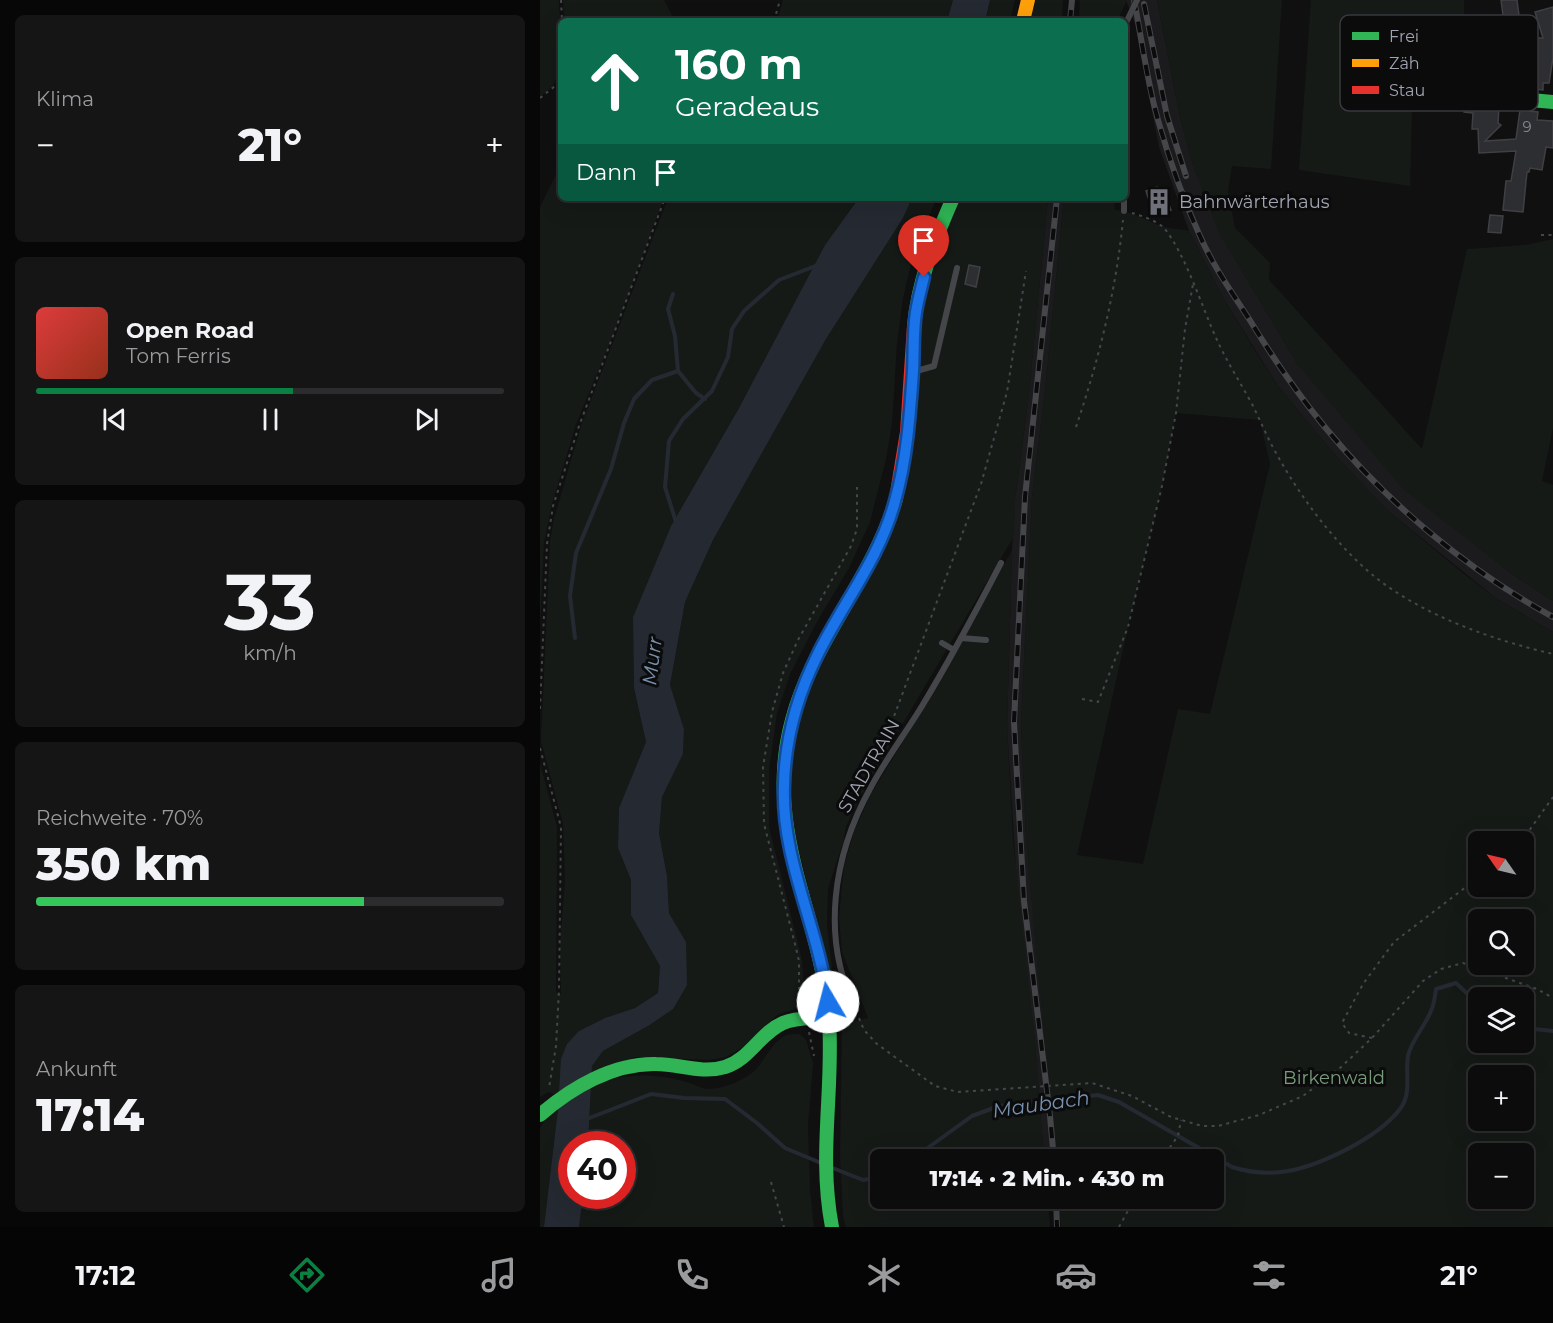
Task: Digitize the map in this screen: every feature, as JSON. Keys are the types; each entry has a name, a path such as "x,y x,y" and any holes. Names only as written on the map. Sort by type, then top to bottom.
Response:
{"street":[{"path":"1024,18 1028,0"},
{"path":"1538,101 1553,102"},
{"path":"832,1227 827,1193 827,1126 831,1057 829,1017 825,981 794,869 785,821 783,788 785,761 792,721 803,686 819,652 861,582 880,543 895,502 905,454 916,313 928,259 952,201"},
{"path":"540,1115 556,1101 601,1076 636,1066 656,1064 707,1070 722,1068 738,1061 753,1050 779,1025 790,1020 829,1017"}],"lane":[{"path":"1128,19 1137,0"},
{"path":"1124,201 1124,211"},
{"path":"913,372 934,366 957,268"},
{"name":"STADTRAIN","path":"856,1010 850,999 843,974 833,916 837,882 850,829 870,788 961,638 1001,562"},
{"path":"961,638 986,640"},
{"path":"942,644 954,650"},
{"path":"829,1017 856,1010"}],"path":[{"path":"561,0 562,18"},
{"path":"775,18 780,0"},
{"path":"540,98 558,82"},
{"path":"540,709 547,544 553,506 579,426 664,201"},
{"path":"1076,427 1108,319 1118,267 1124,211 1163,226 1178,251 1218,342 1276,453 1308,502 1353,556 1402,597 1434,613 1488,636 1553,654"},
{"path":"1541,235 1553,235"},
{"path":"879,758 981,484 1007,392 1026,271"},
{"path":"1082,699 1098,702 1128,627 1172,441 1193,284"},
{"path":"540,748 561,827 559,990 556,1046 549,1087 556,1101"},
{"path":"1529,831 1553,797"},
{"path":"1372,1038 1349,1033 1342,1023 1363,984 1394,942 1468,885"},
{"path":"856,1010 864,1030 877,1044 935,1086 958,1092 1092,1083 1132,1096 1171,1117 1202,1126 1218,1126 1260,1115 1303,1096 1340,1068 1372,1038 1423,981 1441,969 1463,963 1537,989 1553,998"},
{"path":"810,1020 809,1035 816,1064"},
{"path":"1169,1149 1178,1136 1182,1120"},
{"path":"771,1182 784,1227"},
{"path":"1119,1227 1129,1209"}],"shaded area":[{"path":"1126,0 1157,0 1180,117 1191,159 1219,232 1298,365 1509,572 1553,601 1553,632 1497,599 1388,511 1336,456 1278,386 1223,298 1189,231 1159,147 1135,24"},
{"path":"1048,201 1064,201 1032,497 1021,725 1026,838 1055,1149 1043,1149 1035,1042 1018,901 1007,726 1015,499 1028,402"}],"green space":[{"path":"540,0 559,0 558,75 550,88 540,96"},
{"path":"563,0 664,0 673,18 564,18"},
{"path":"783,0 953,0 948,18 778,18"},
{"path":"990,0 1015,0 1011,18 986,18"},
{"path":"1036,0 1063,0 1062,18 1031,18"},
{"path":"1080,0 1126,0 1118,18 1079,18"},
{"path":"1157,0 1282,0 1271,169 1232,166 1228,191 1235,228 1270,263 1269,280 1422,449 1467,249 1526,245 1553,239 1553,428 1542,481 1553,485 1553,601 1509,572 1404,490 1298,365 1219,233 1191,159 1180,117"},
{"path":"1311,0 1464,0 1464,15 1340,15 1340,111 1412,111 1410,186 1299,170"},
{"path":"558,171 558,201 663,201 614,333 576,424 552,504 544,542 540,628 540,207"},
{"path":"667,201 857,201 825,245 739,408 671,526 633,617 634,688 646,742 619,808 618,848 631,880 631,915 660,966 658,993 635,1008 605,1018 579,1031 559,1092 554,1094 548,1092 540,1097 540,763 557,827 556,992 561,994 560,946 565,881 563,824 541,741 550,541 554,519 581,426"},
{"path":"911,201 936,201 915,248 903,298 897,344 892,423 886,459 870,522 849,568 790,674 777,713 769,770 769,827 802,960 805,1001 794,1009 777,1015 745,1046 726,1057 710,1060 635,1057 592,1072 592,1066 603,1051 648,1026 686,942 669,913 667,876 659,833 662,797 683,754 684,729 670,685 685,602 713,540 826,339 903,218"},
{"path":"956,201 1048,201 1028,402 1015,499 1014,536 867,784 846,826 843,843 828,888 827,925 835,994 793,826 790,763 807,687 886,543 921,314 934,259"},
{"name":"Birkenwald","path":"1064,201 1114,201 1115,210 1128,212 1165,227 1189,231 1223,298 1259,357 1278,386 1336,456 1388,511 1464,574 1497,599 1553,632 1553,1227 1061,1227 1059,1209 1224,1209 1224,1149 1054,1149 1026,838 1021,725 1032,497","holes":["1176,413 1260,420 1270,464 1210,714 1178,709 1143,864 1077,855 1162,486"]},
{"path":"1012,550 1007,726 1013,840 1035,1042 1043,1149 870,1149 870,1209 1049,1209 1050,1227 846,1227 843,1216 840,1158 842,1024 868,1018 842,952 839,917 844,866 855,829 871,794 939,683"},
{"path":"800,1034 806,1040 813,1063 808,1125 810,1191 814,1227 579,1227 581,1209 636,1209 636,1131 589,1131 591,1087 613,1079 638,1075 675,1079 705,1089 714,1089 742,1079 754,1071 774,1045 787,1035"},
{"path":"558,1109 544,1227 540,1227 540,1128 548,1116"}],"water":[{"path":"953,0 990,0 986,18 948,18"},
{"name":"Murr","path":"857,201 911,201 903,218 826,339 713,540 685,602 670,685 684,729 683,754 662,797 659,833 667,876 669,913 686,942 687,985 673,1009 603,1051 592,1066 589,1131 558,1131 558,1209 581,1209 579,1227 544,1227 558,1109 561,1059 567,1044 579,1031 605,1018 635,1008 658,993 660,966 631,915 631,880 618,848 619,808 646,742 634,688 633,617 671,526 739,408 825,245"}],"building":[{"path":"1501,0 1517,0 1519,15 1503,15"},
{"path":"1553,7 1553,58 1549,83 1543,83 1543,90 1538,89 1538,38 1543,38 1538,15 1535,12"},
{"path":"1499,111 1498,123 1501,125 1485,141 1516,139 1520,111 1538,112 1537,120 1553,121 1553,148 1546,147 1542,170 1530,168 1527,172 1523,212 1503,210 1506,181 1511,181 1516,151 1479,153 1478,129 1472,129 1473,113 1464,112"},
{"name":"Bahnwärterhaus","path":"1157,187 1159,191 1163,189 1171,210 1162,214 1152,210 1146,191"},
{"path":"1490,215 1503,216 1501,233 1488,232"},
{"path":"969,265 980,267 976,287 965,284"}],"waterway":[{"path":"676,522 665,487 669,441 683,419 712,391 728,357 732,329 744,311 779,280 818,265"},
{"path":"673,294 668,309 675,336 678,371 696,393 705,399"},
{"path":"575,638 570,596 576,553 611,469 624,423 634,399 652,380 678,371"},
{"name":"Maubach","path":"1224,1162 1232,1167 1262,1173 1296,1169 1329,1158 1377,1131 1404,1103 1407,1090 1408,1056 1432,1009 1436,989 1456,983 1468,994"},
{"name":"Maubach","path":"1534,1029 1553,1031"},
{"name":"Maubach","path":"587,1119 651,1094 725,1099 785,1148 821,1163"},
{"name":"Maubach","path":"926,1149 972,1116 999,1106 1098,1095 1119,1102 1201,1149"},
{"name":"Maubach","path":"830,1167 863,1180 870,1179"}],"railway":[{"path":"1070,18 1072,0"},
{"path":"1134,0 1154,106 1188,208 1217,269 1277,362 1324,426 1348,454 1401,507 1459,556 1553,617"},
{"path":"1144,4 1167,116 1186,176"},
{"path":"1053,1149 1024,901 1014,722 1025,497 1057,201"},
{"path":"1056,1209 1057,1227"}],"traffic: fast":[{"path":"1538,101 1553,102"},
{"path":"914,326 923,277 952,201"},
{"path":"832,1227 826,1174 830,1071 829,1019 816,944 788,836 784,799 785,760 792,720 802,691 828,636 873,556 896,499"},
{"path":"540,1115 579,1087 609,1073 624,1068 656,1064 699,1069 725,1067 741,1058 775,1027 783,1023 829,1017"}],"traffic: slow":[{"path":"1024,18 1028,0"}],"traffic: jam":[{"path":"896,499 907,432 914,326"}],"place":[{"name":"Bahnwärterhaus","path":"1159,202"}],"route":[{"path":"828,1002 817,946 789,845 783,788 785,761 792,721 803,686 819,652 861,582 880,543 895,502 905,454 916,313 924,277"}]}
